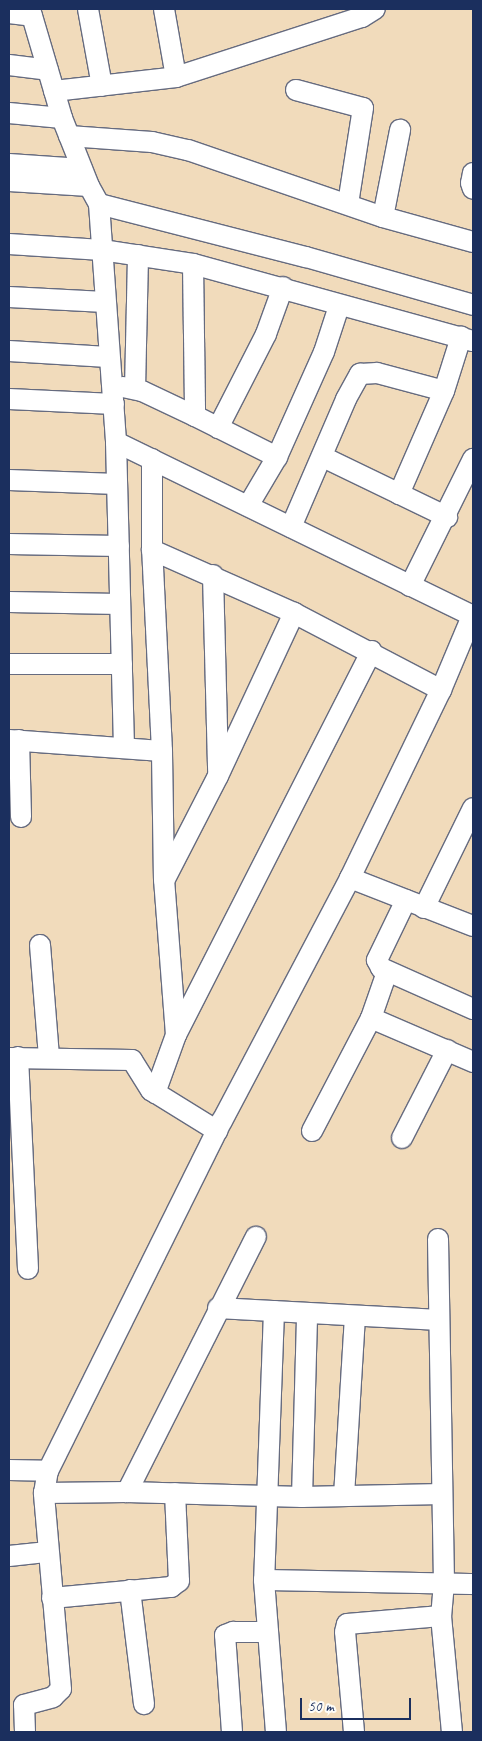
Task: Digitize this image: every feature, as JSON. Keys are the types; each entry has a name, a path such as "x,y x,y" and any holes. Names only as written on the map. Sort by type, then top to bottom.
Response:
{"street":[{"path":"88,9 102,86"},
{"path":"164,9 176,77"},
{"path":"54,91 176,77 362,17 375,9"},
{"path":"9,13 31,12 66,127 86,178 100,204 108,357 116,442 124,747"},
{"path":"9,65 48,70"},
{"path":"296,90 363,108 348,204"},
{"path":"9,113 66,127 188,150 383,217 473,242"},
{"path":"383,217 400,130"},
{"path":"9,164 86,178"},
{"path":"473,173 473,189"},
{"path":"9,181 86,178"},
{"path":"100,204 306,257 473,305"},
{"path":"9,244 102,250 193,264 283,287 338,306 467,339 399,494"},
{"path":"134,389 138,255"},
{"path":"193,264 195,416"},
{"path":"218,428 266,334 283,287"},
{"path":"9,297 105,302"},
{"path":"248,506 276,457 324,352 338,306"},
{"path":"9,351 108,357"},
{"path":"291,527 323,457 346,399 360,374 377,373 444,391"},
{"path":"9,399 113,396 134,389 195,416 276,457"},
{"path":"25,1732 24,1705 54,1697 61,1689 44,1493 48,1471 217,1131 350,878 440,690 473,615 116,442"},
{"path":"323,457 446,517"},
{"path":"152,459 152,550 162,751 164,880 176,1035"},
{"path":"410,586 446,517 473,459"},
{"path":"9,480 117,484"},
{"path":"9,544 118,546"},
{"path":"152,550 294,613 372,652 440,690"},
{"path":"213,576 218,776"},
{"path":"9,602 120,604"},
{"path":"164,880 218,776 294,613"},
{"path":"155,1093 176,1035 372,652"},
{"path":"9,664 122,664"},
{"path":"21,817 14,740 162,751"},
{"path":"473,808 415,904 377,960 387,972 473,1009"},
{"path":"350,878 473,926"},
{"path":"40,945 49,1057"},
{"path":"312,1131 371,1018 387,972"},
{"path":"371,1018 473,1062"},
{"path":"402,1138 447,1050"},
{"path":"28,1268 15,1161 13,1058 49,1057 132,1060 148,1087 155,1093 217,1131"},
{"path":"127,1492 218,1308 256,1237"},
{"path":"438,1239 444,1583 441,1616 452,1732"},
{"path":"218,1308 439,1320"},
{"path":"274,1311 264,1580 276,1732"},
{"path":"302,1497 307,1313"},
{"path":"344,1496 355,1316"},
{"path":"9,1470 48,1471"},
{"path":"44,1493 267,1494 302,1497 442,1494"},
{"path":"52,1598 171,1586 181,1576 175,1493"},
{"path":"9,1556 48,1552"},
{"path":"264,1580 473,1584"},
{"path":"130,1590 144,1704"},
{"path":"354,1732 345,1632 348,1624 441,1616"},
{"path":"232,1732 225,1636 233,1632 268,1632"}]}
